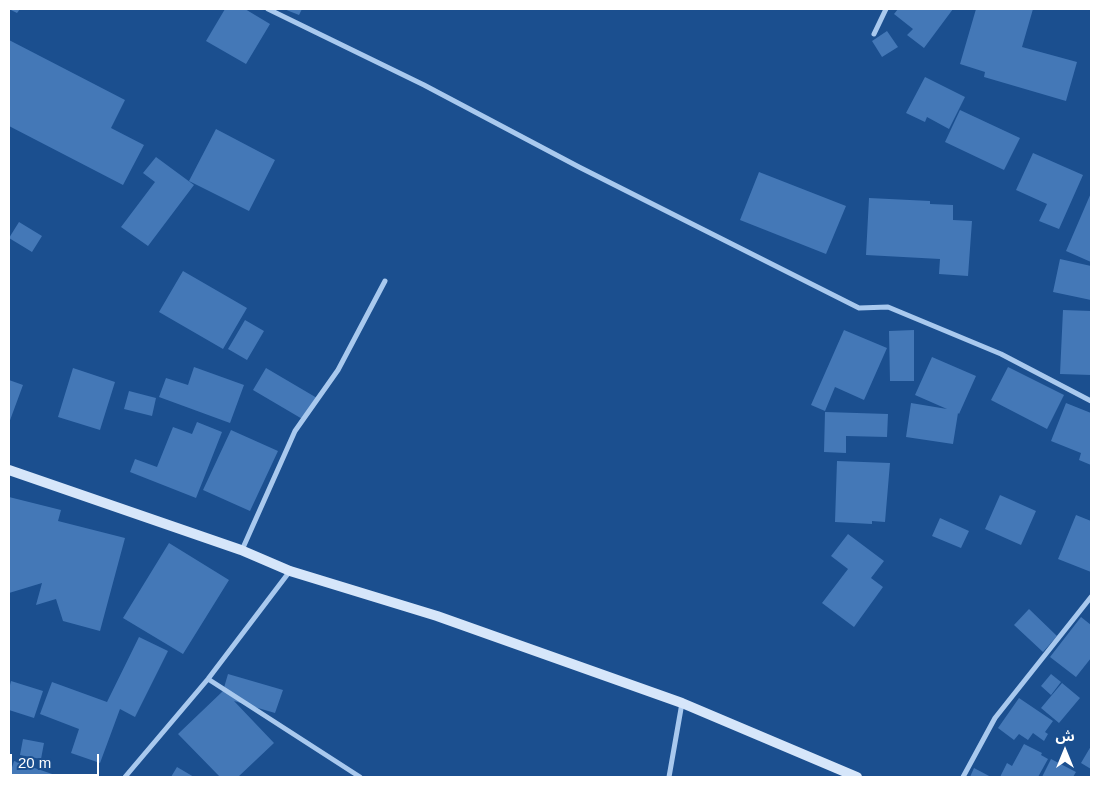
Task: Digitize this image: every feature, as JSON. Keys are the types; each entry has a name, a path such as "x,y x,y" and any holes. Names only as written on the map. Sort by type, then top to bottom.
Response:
{"main road":[{"path":"9,470 242,550 290,571 437,616 682,702 856,777"}],"street":[{"path":"268,9 424,85 579,167 859,308 888,307 1001,354 1091,401"},
{"path":"874,34 886,9"},
{"path":"242,550 295,431 338,370 385,282"},
{"path":"125,777 208,679 290,571"},
{"path":"964,777 995,718 1091,596"},
{"path":"208,679 360,777"},
{"path":"669,777 682,702"}],"building":[{"path":"9,9 20,9 17,13"},
{"path":"225,9 245,9 270,24 246,64 206,41"},
{"path":"284,9 302,9 299,15"},
{"path":"898,9 953,9 924,48 907,35 913,29 894,14"},
{"path":"976,9 1033,9 1022,47 1077,62 1066,101 984,77 985,72 960,64"},
{"path":"887,31 898,47 882,57 872,41"},
{"path":"9,40 125,100 111,128 144,145 123,185 9,126"},
{"path":"925,77 965,97 949,129 927,117 925,122 906,113"},
{"path":"960,110 1020,138 1004,170 945,142"},
{"path":"216,129 275,160 249,211 189,181"},
{"path":"1033,153 1083,175 1059,229 1039,221 1047,204 1016,190"},
{"path":"156,157 194,185 148,246 121,227 155,182 143,173"},
{"path":"759,172 846,206 826,254 740,220"},
{"path":"1091,193 1091,262 1066,251"},
{"path":"869,198 930,201 930,204 953,205 953,220 972,221 968,276 939,274 940,259 866,255"},
{"path":"19,222 42,236 32,252 9,238"},
{"path":"1060,259 1091,266 1091,300 1053,292"},
{"path":"183,271 247,308 223,349 159,312"},
{"path":"1063,310 1091,311 1091,375 1060,374"},
{"path":"245,320 264,331 247,360 228,349"},
{"path":"844,330 887,348 864,400 835,387 825,411 811,405"},
{"path":"914,330 914,381 890,381 889,331"},
{"path":"932,357 976,376 958,413 953,444 906,437 911,403 947,409 915,395"},
{"path":"194,367 244,385 230,423 159,397 166,378 188,385"},
{"path":"1008,367 1064,395 1047,429 991,400"},
{"path":"73,368 115,382 100,430 58,417"},
{"path":"266,368 317,398 304,420 253,390"},
{"path":"9,380 23,385 9,423"},
{"path":"129,391 156,398 152,416 124,409"},
{"path":"1066,403 1091,413 1091,465 1079,460 1081,453 1051,441"},
{"path":"825,412 888,414 887,437 846,436 846,453 824,452"},
{"path":"197,422 222,432 196,498 130,472 135,459 157,467 173,427 192,434"},
{"path":"231,430 278,451 250,511 203,490"},
{"path":"837,461 890,463 885,522 872,521 872,524 835,522"},
{"path":"1000,495 1036,511 1021,545 985,529"},
{"path":"9,497 61,510 58,521 125,538 100,631 63,621 56,599 36,605 42,583 9,593"},
{"path":"1076,515 1091,521 1091,572 1058,559"},
{"path":"940,518 969,531 961,548 932,536"},
{"path":"848,534 884,561 871,578 883,587 854,627 822,603 848,569 831,556"},
{"path":"169,543 229,580 183,654 123,618"},
{"path":"1029,609 1057,636 1043,652 1014,625"},
{"path":"1081,617 1091,625 1091,658 1076,677 1050,657"},
{"path":"139,637 168,651 135,717 120,709 100,763 71,753 79,729 40,714 52,682 107,702"},
{"path":"228,674 283,690 275,713 234,701 274,743 238,777 220,777 178,734 223,691"},
{"path":"1051,674 1061,682 1051,695 1041,686"},
{"path":"11,681 43,691 34,718 9,710"},
{"path":"1062,683 1080,698 1059,723 1041,708"},
{"path":"1019,698 1053,721 1045,732 1048,734 1044,741 1033,733 1028,740 1019,734 1014,740 998,728"},
{"path":"23,739 44,743 41,759 20,755"},
{"path":"1024,744 1042,753 1041,755 1048,759 1038,777 1000,777 1007,763 1012,766"},
{"path":"1091,746 1091,769 1081,763"},
{"path":"1051,759 1076,772 1073,777 1042,777"},
{"path":"14,761 61,777 9,777"},
{"path":"177,767 194,777 171,777"},
{"path":"974,768 991,777 970,777"}]}
